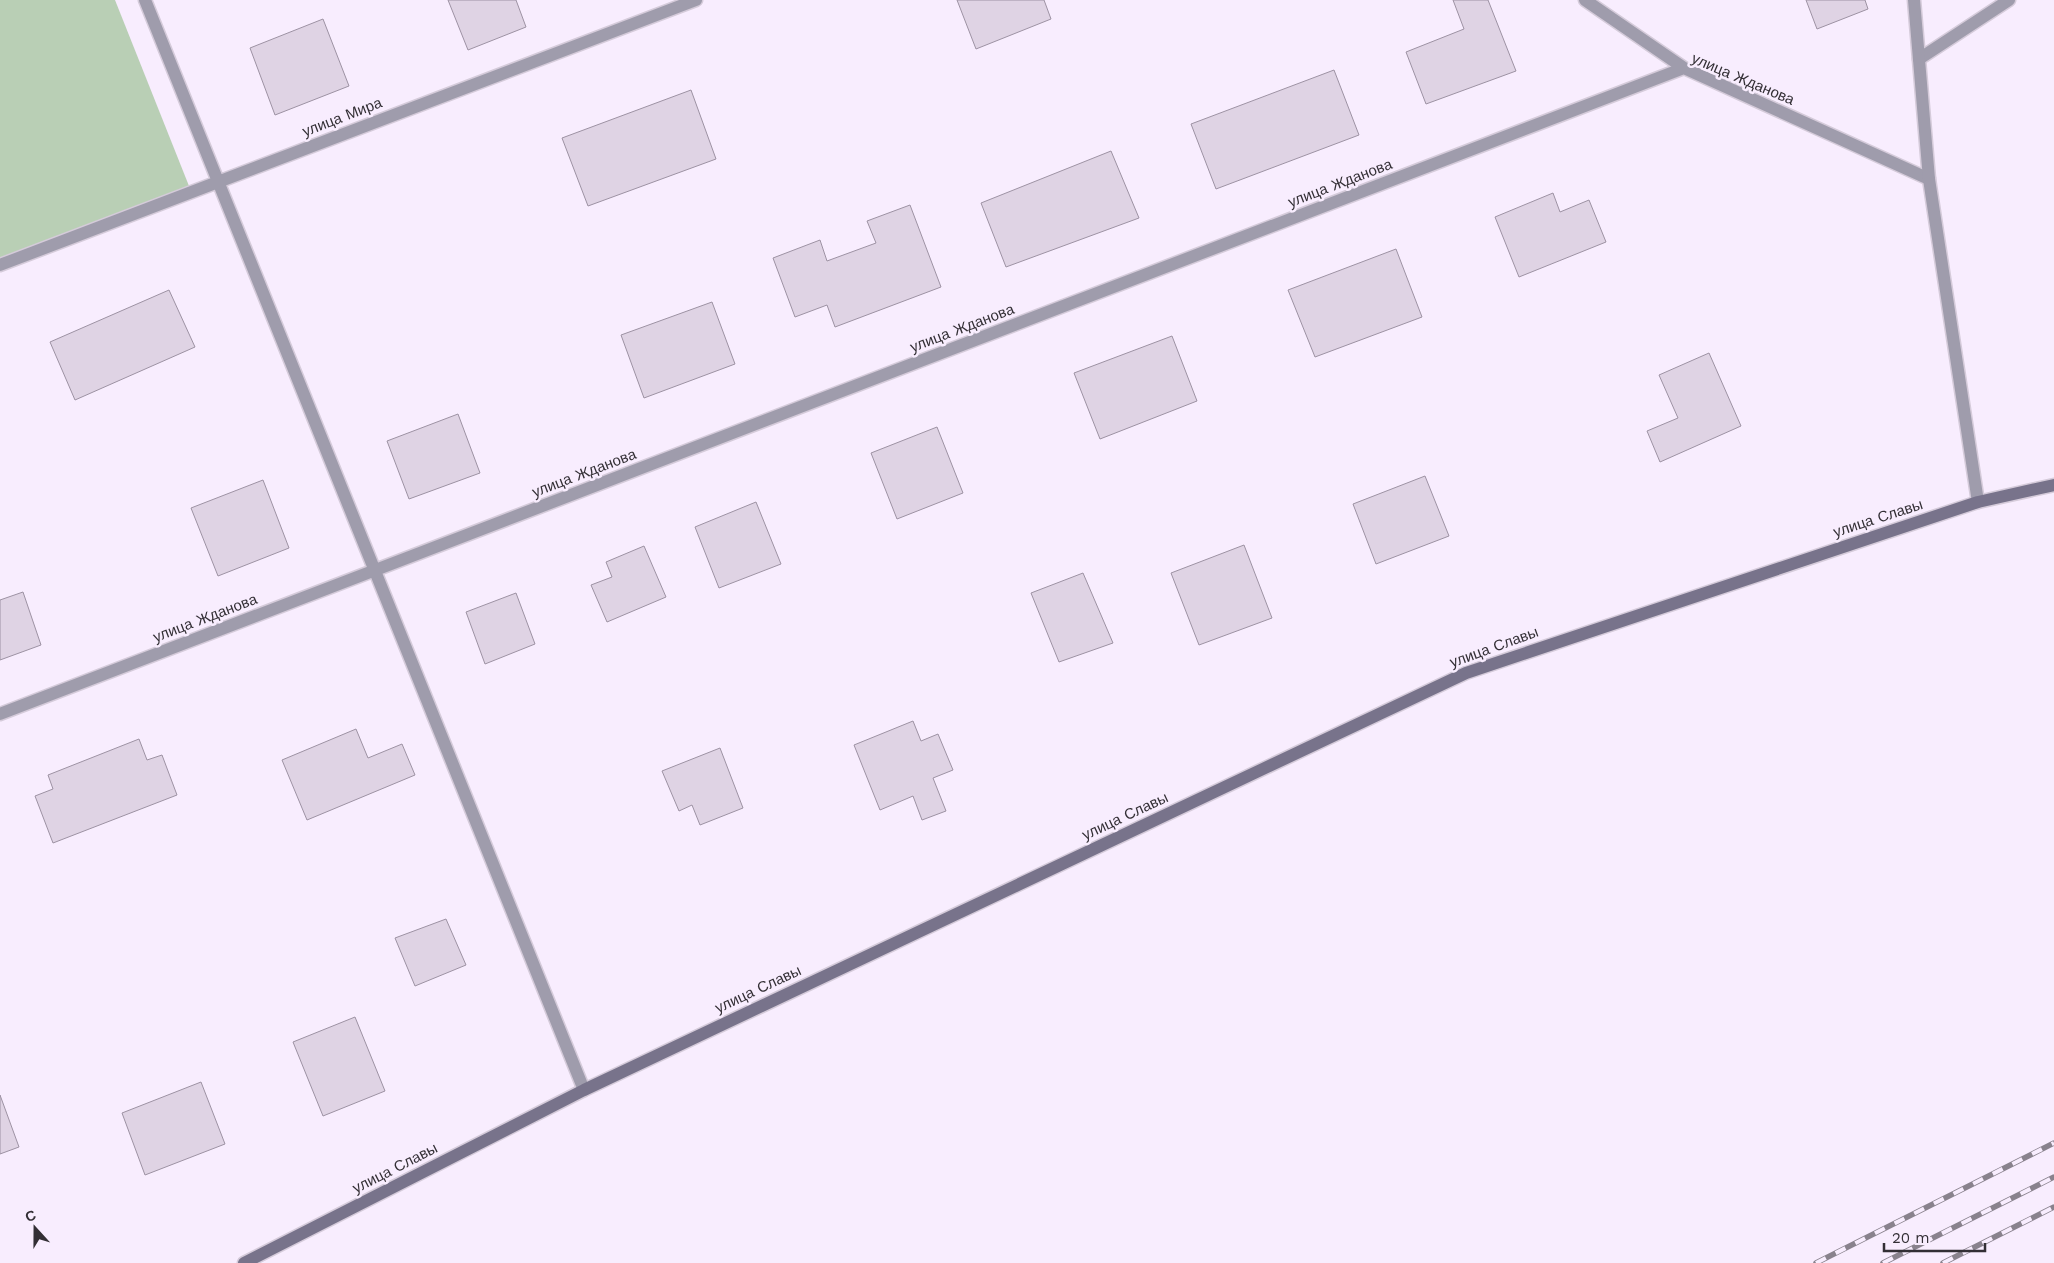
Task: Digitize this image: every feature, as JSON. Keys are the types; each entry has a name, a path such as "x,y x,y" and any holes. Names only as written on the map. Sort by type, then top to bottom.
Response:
{"main road":[{"name":"улица Славы","path":"244,1263 584,1090 1466,672 1978,502 2054,485"}],"street":[{"path":"145,0 584,1090"},
{"name":"улица Мира","path":"0,265 696,0"},
{"path":"1585,0 1684,68"},
{"path":"1914,0 1929,179 1978,502"},
{"path":"1918,59 2009,0"},
{"name":"улица Жданова","path":"0,714 1684,68 1929,179"}],"green space":[{"path":"0,0 115,0 191,191 0,267"}],"building":[{"path":"448,0 516,0 526,27 468,50"},
{"path":"957,0 1044,0 1051,19 976,49"},
{"path":"1453,0 1488,0 1516,71 1426,104 1406,52 1464,29"},
{"path":"1806,0 1865,0 1868,9 1817,29"},
{"path":"323,19 349,86 275,115 250,48"},
{"path":"1334,70 1359,135 1216,189 1191,124"},
{"path":"691,90 716,159 588,206 562,138"},
{"path":"1111,151 1139,218 1006,267 981,203"},
{"path":"1553,193 1560,212 1589,200 1606,242 1519,277 1495,217"},
{"path":"910,205 941,287 835,327 827,305 795,317 773,258 820,240 827,261 876,243 867,221"},
{"path":"1396,249 1422,317 1315,357 1288,290"},
{"path":"169,290 195,347 75,400 50,342"},
{"path":"712,302 735,364 644,398 621,335"},
{"path":"1172,336 1197,401 1100,439 1074,373"},
{"path":"1709,353 1741,426 1660,462 1647,431 1678,418 1659,375"},
{"path":"458,414 480,473 409,499 387,441"},
{"path":"937,427 963,493 897,519 871,453"},
{"path":"1425,476 1449,536 1376,564 1353,504"},
{"path":"263,480 289,548 218,576 191,508"},
{"path":"756,502 781,564 719,588 695,527"},
{"path":"1244,545 1272,618 1199,645 1171,573"},
{"path":"644,546 666,597 607,622 591,585 612,577 606,562"},
{"path":"1083,573 1113,643 1059,662 1031,593"},
{"path":"23,592 41,645 0,660 0,600"},
{"path":"516,593 535,644 485,664 466,612"},
{"path":"913,721 921,741 938,734 953,770 933,778 946,811 922,820 913,796 880,810 854,745"},
{"path":"356,729 368,758 402,744 415,775 307,820 282,760"},
{"path":"139,739 147,760 162,755 177,795 53,843 35,796 53,789 48,775"},
{"path":"720,748 743,808 700,825 692,805 679,811 662,771"},
{"path":"446,919 466,965 415,986 395,938"},
{"path":"355,1017 385,1091 323,1116 293,1042"},
{"path":"201,1082 225,1144 145,1175 122,1113"},
{"path":"0,1095 19,1147 0,1154"}],"railway":[{"path":"1816,1263 2054,1143"},
{"path":"1883,1263 2054,1177"},
{"path":"1943,1263 2054,1207"}]}
